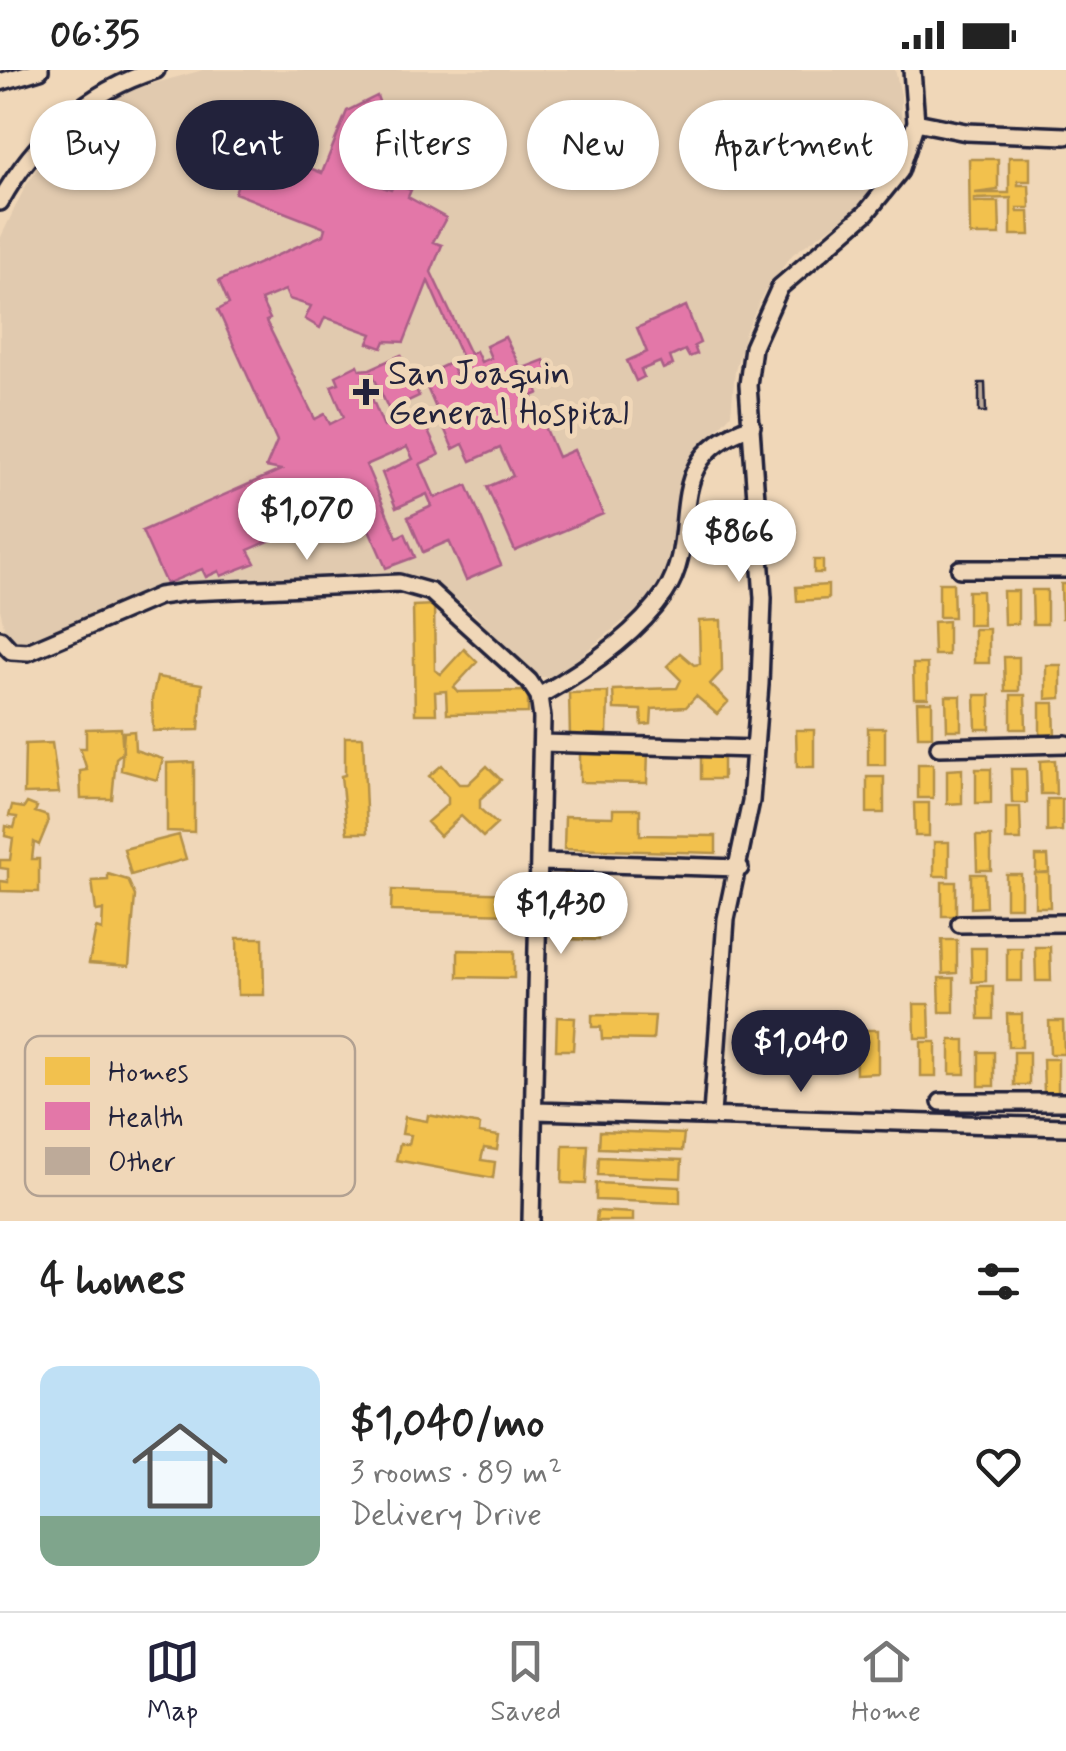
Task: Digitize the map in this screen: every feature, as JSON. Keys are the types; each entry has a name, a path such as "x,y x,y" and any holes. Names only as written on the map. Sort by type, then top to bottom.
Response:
{"street":[{"path":"0,82 40,70"},
{"path":"0,202 24,165 68,118 103,92 156,70"},
{"path":"712,1114 726,919 740,868 755,749 762,598 748,371 760,323 772,298 800,266 866,213 892,184 916,122 912,70"},
{"path":"916,122 966,132 1066,136"},
{"path":"539,696 575,676 664,594 674,574 683,508 696,470 717,440 752,426"},
{"path":"960,570 1066,569"},
{"path":"0,638 11,651 28,652 159,596 188,592 399,583 432,592 529,680 539,696 542,743 531,1221"},
{"path":"542,743 755,749"},
{"path":"939,747 1066,744"},
{"path":"540,862 740,868"},
{"path":"960,924 1066,923"},
{"path":"941,1102 1066,1102"},
{"path":"536,1111 1066,1128"}],"shaded area":[{"name":"San Joaquin General Hospital","path":"203,70 895,70 901,100 679,100 679,190 874,190 862,205 793,254 765,290 745,333 735,371 731,414 695,453 680,487 662,589 554,678 532,676 468,607 433,584 393,576 330,574 159,591 19,647 6,635 0,609 0,239 30,179 30,190 156,190 156,100 111,100 123,92"}],"building: Homes":[{"path":"1009,157 1030,157 1030,181 1018,181 1018,185 1029,185 1030,208 1017,208 1018,212 1029,212 1030,235 1011,235 1011,198 974,199 999,202 1000,235 970,235 969,159 998,159 998,190 975,193 1009,193"},
{"path":"814,560 823,560 823,573 814,573"},
{"path":"939,583 953,583 954,617 939,617"},
{"path":"1061,584 1066,584 1066,618 1062,618"},
{"path":"828,585 828,599 797,601 796,587"},
{"path":"1032,590 1047,590 1047,624 1033,624"},
{"path":"968,591 982,591 983,625 968,625"},
{"path":"1003,591 1018,591 1018,624 1004,624"},
{"path":"434,605 435,670 441,674 464,649 477,662 454,687 458,692 528,691 528,713 447,714 446,691 435,692 436,714 415,714 413,606"},
{"path":"721,620 722,671 710,684 728,702 717,714 696,696 686,707 652,709 651,724 642,725 641,710 614,709 613,690 677,688 681,680 667,666 680,653 694,665 700,664 699,621"},
{"path":"948,621 948,655 934,655 933,622"},
{"path":"974,629 989,629 989,663 974,663"},
{"path":"1004,657 1019,657 1019,691 1005,691"},
{"path":"913,664 927,664 928,698 914,698"},
{"path":"1046,665 1061,665 1061,698 1046,699"},
{"path":"157,677 202,684 199,730 153,731 152,699"},
{"path":"608,692 607,736 570,737 569,693"},
{"path":"975,695 990,695 990,729 976,729"},
{"path":"1011,695 1025,695 1026,729 1011,729"},
{"path":"946,696 961,696 961,730 947,730"},
{"path":"917,702 932,702 932,736 918,736"},
{"path":"1040,703 1054,703 1055,737 1040,737"},
{"path":"121,728 123,752 116,758 112,799 81,799 80,771 87,770 80,748 86,748 86,729"},
{"path":"868,728 885,728 885,765 868,765"},
{"path":"796,730 814,730 814,767 797,767"},
{"path":"134,731 135,750 163,759 157,780 121,770 124,732"},
{"path":"345,737 363,737 367,833 347,833 341,776 345,775"},
{"path":"52,743 59,793 24,794 25,744"},
{"path":"580,750 648,750 647,783 580,782"},
{"path":"701,751 723,751 723,779 701,779"},
{"path":"1055,760 1056,794 1041,794 1040,761"},
{"path":"194,762 194,832 167,831 167,763"},
{"path":"918,764 933,764 933,798 918,798"},
{"path":"442,765 459,784 468,784 487,766 501,780 480,799 480,809 497,824 483,837 461,816 440,836 427,822 448,804 448,797 429,776"},
{"path":"962,769 962,803 947,804 947,770"},
{"path":"976,769 991,769 991,803 976,803"},
{"path":"1011,769 1026,769 1027,803 1012,803"},
{"path":"867,777 884,777 884,813 867,813"},
{"path":"1047,799 1062,799 1062,831 1047,832"},
{"path":"27,803 37,807 35,812 47,816 48,823 39,845 34,842 32,859 39,859 39,892 1,891 0,881 8,882 8,869 0,868 0,860 10,860 13,838 5,836 6,826 14,828 17,817 9,816 12,806 24,808"},
{"path":"914,803 929,803 929,836 915,836"},
{"path":"1006,807 1020,807 1021,840 1006,840"},
{"path":"613,809 640,809 640,835 716,836 716,853 564,849 565,816 613,817"},
{"path":"179,835 186,859 131,875 124,849"},
{"path":"976,836 991,836 991,870 977,870"},
{"path":"934,842 949,842 949,876 934,876"},
{"path":"1036,856 1048,856 1049,872 1036,873"},
{"path":"565,870 599,870 598,940 564,939"},
{"path":"1035,873 1049,873 1050,907 1035,907"},
{"path":"108,874 128,880 135,896 129,966 89,963 96,928 102,930 103,910 96,911 92,881 108,880"},
{"path":"971,874 985,874 986,907 971,908"},
{"path":"1006,874 1021,874 1021,907 1006,907"},
{"path":"942,882 956,882 956,916 942,916"},
{"path":"392,890 516,894 515,914 391,911"},
{"path":"237,938 263,938 264,995 238,995"},
{"path":"942,940 957,940 957,973 943,974"},
{"path":"1035,947 1050,947 1051,981 1036,981"},
{"path":"971,948 986,948 986,981 972,982"},
{"path":"1007,948 1022,948 1022,981 1007,981"},
{"path":"458,950 514,951 514,978 458,977"},
{"path":"939,978 954,978 954,1012 940,1012"},
{"path":"978,986 993,986 993,1019 979,1019"},
{"path":"914,1004 929,1004 930,1038 915,1038"},
{"path":"1007,1014 1022,1014 1022,1047 1008,1047"},
{"path":"592,1015 655,1016 653,1040 602,1039 601,1027 592,1027"},
{"path":"557,1017 575,1018 573,1050 556,1050"},
{"path":"1049,1021 1063,1021 1064,1054 1050,1054"},
{"path":"855,1030 878,1030 878,1073 856,1074"},
{"path":"950,1040 965,1040 965,1074 950,1074"},
{"path":"921,1042 936,1042 936,1076 921,1076"},
{"path":"979,1052 994,1052 994,1086 979,1086"},
{"path":"1014,1052 1029,1052 1029,1085 1014,1085"},
{"path":"1043,1059 1058,1059 1058,1092 1044,1093"},
{"path":"428,1115 480,1125 479,1133 499,1136 497,1150 484,1148 481,1160 495,1162 493,1178 396,1160 400,1144 409,1144 411,1135 402,1134 405,1117 427,1121"},
{"path":"600,1131 684,1134 682,1151 599,1148"},
{"path":"563,1145 588,1145 586,1184 562,1183"},
{"path":"599,1157 682,1160 681,1178 598,1175"},
{"path":"596,1183 680,1187 680,1203 596,1200"},
{"path":"597,1211 633,1213 633,1221 596,1221"}],"building: Health":[{"path":"339,131 339,190 411,190 408,197 446,218 433,242 442,245 431,272 470,354 476,351 481,362 491,358 486,346 505,337 521,369 544,360 553,382 537,388 539,393 532,396 558,457 574,450 603,514 515,551 487,487 513,476 500,448 471,461 463,444 453,449 442,423 427,429 439,455 420,464 435,498 467,485 501,565 466,580 449,541 423,552 408,517 432,506 427,494 396,508 382,473 413,459 407,447 366,465 397,537 405,533 415,557 386,568 350,486 278,517 285,534 248,550 255,563 221,576 219,571 206,577 202,569 166,584 142,531 281,470 266,467 277,441 218,310 229,304 219,281 323,235 325,228 235,193 236,190 319,190 319,172 322,173","holes":["428,281 467,369 456,375 450,363 422,376 439,415 425,421 421,412 384,427 363,377 372,373 389,410 419,396 401,355 370,369 360,370 358,365 336,376 339,383 331,386 344,417 330,424 325,414 315,419 266,321 270,319 261,300 285,290 289,299 311,306 305,319 320,328 325,317 372,334 368,343 382,348 385,341 404,342"]},
{"path":"686,306 700,343 694,346 697,354 689,357 685,350 670,357 673,365 663,369 660,362 641,370 644,377 636,381 627,361 647,352 637,328"}],"building: Other":[{"path":"979,383 985,383 986,412 979,412"}],"place":[{"name":"San Joaquin General Hospital","path":"366,392"}]}
